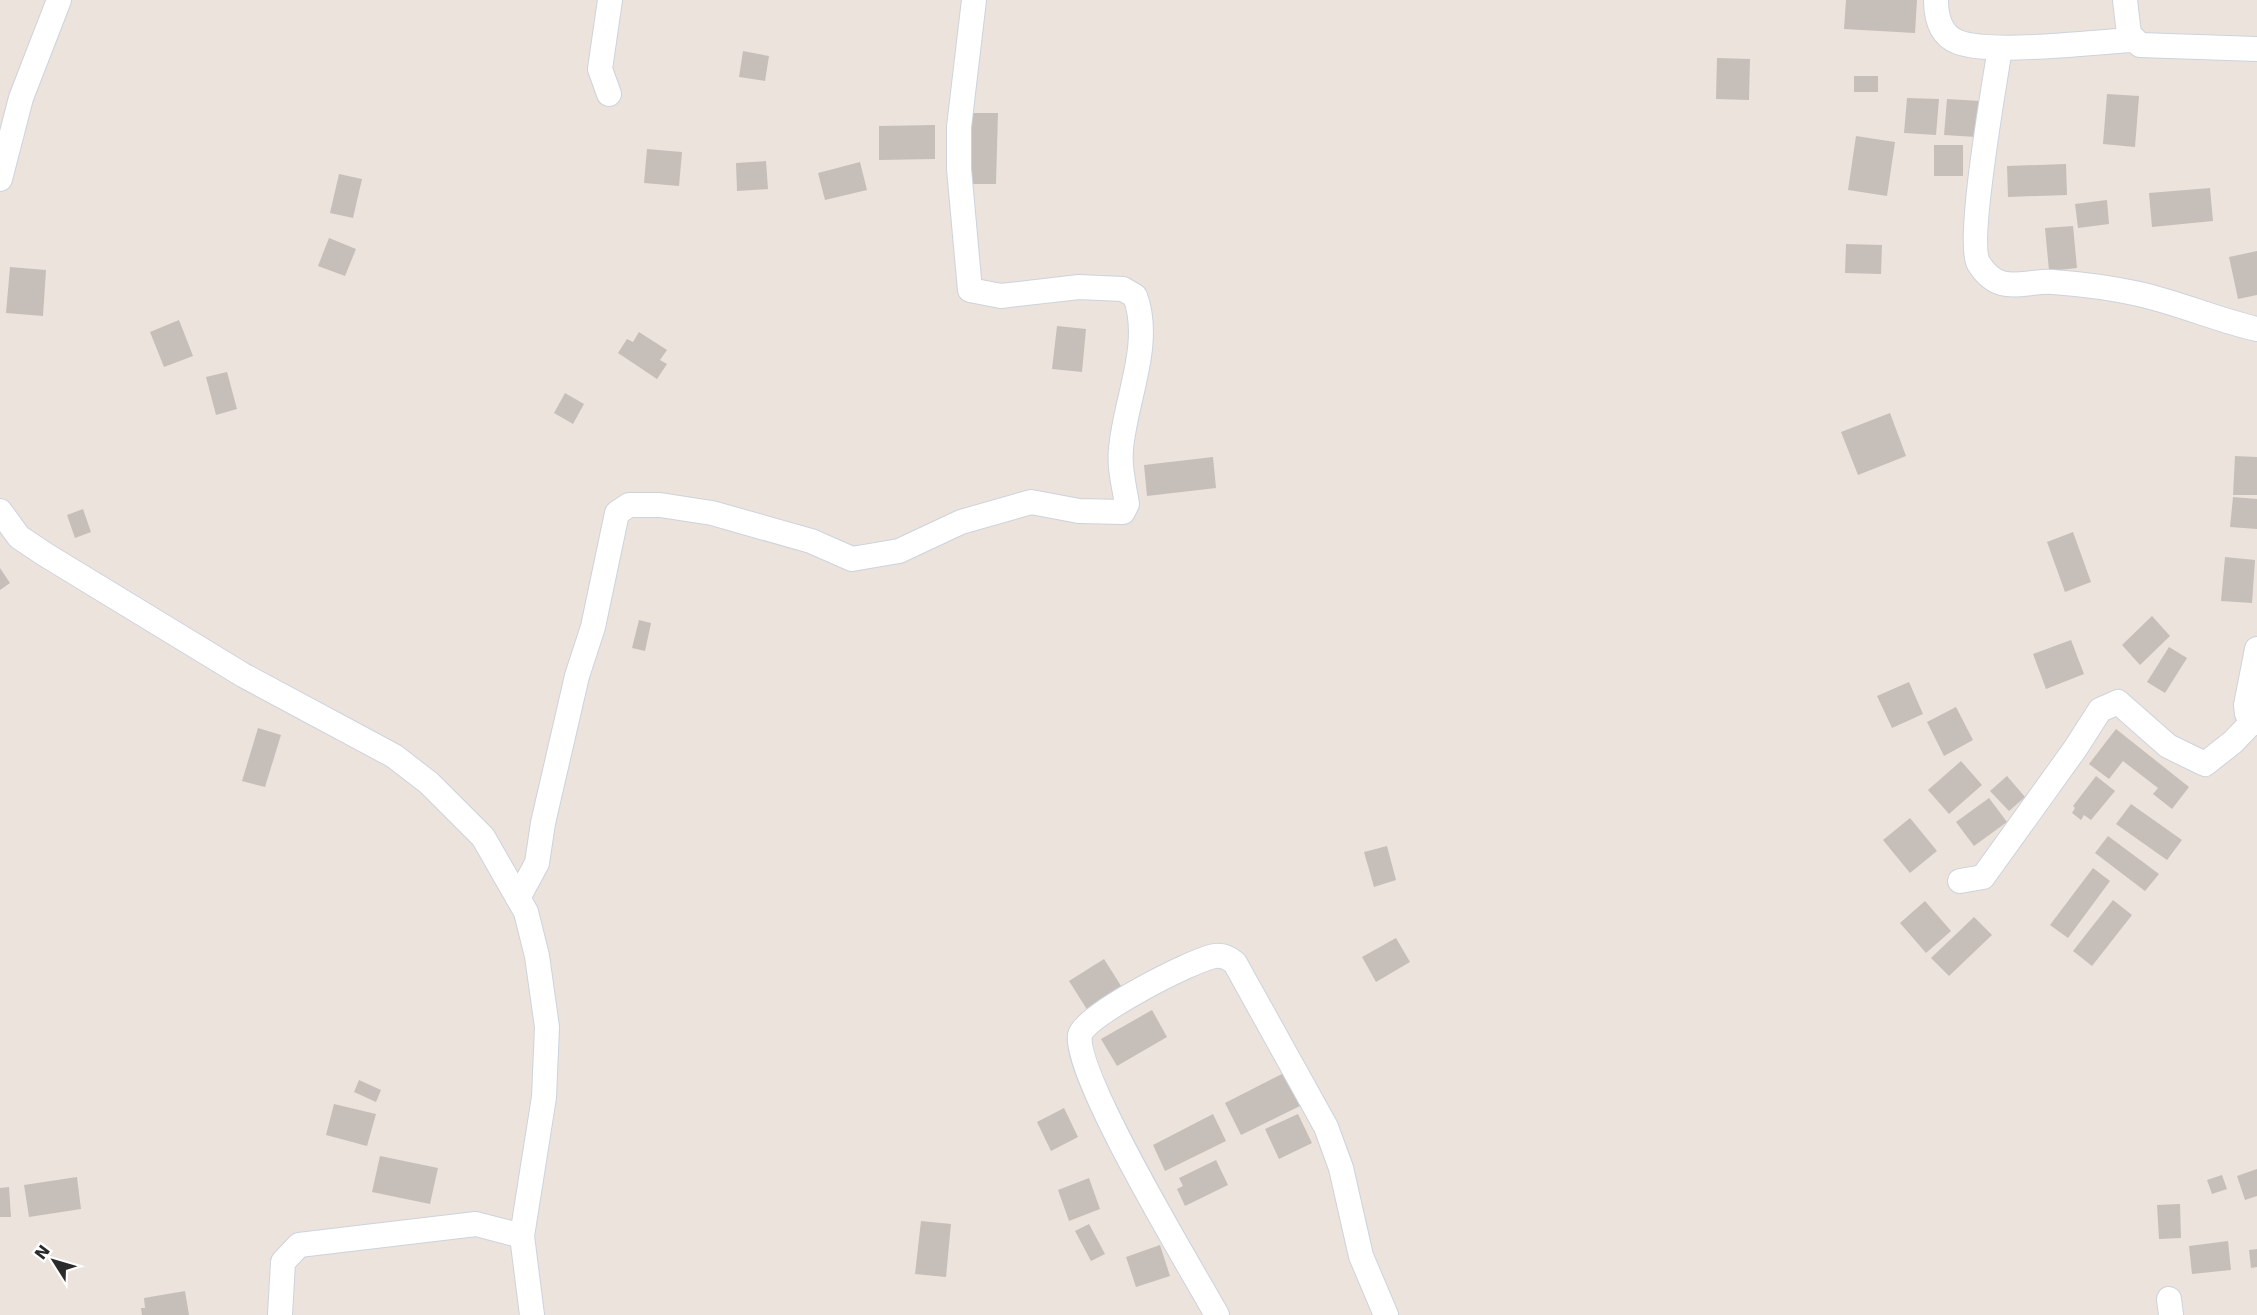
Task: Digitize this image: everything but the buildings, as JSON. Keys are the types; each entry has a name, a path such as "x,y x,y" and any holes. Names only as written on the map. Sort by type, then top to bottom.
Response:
{"street":[{"path":"0,179 21,98 60,0"},
{"path":"609,94 600,69 610,0"},
{"path":"518,898 537,863 543,823 576,676 593,627 616,513 629,505 660,505 712,513 811,541 852,559 899,551 961,522 1031,502 1079,511 1123,512 1127,504 1120,471 1121,446 1140,340 1140,320 1135,296 1123,290 1079,286 1001,296 970,290 959,169 959,127 967,41 974,0"},
{"path":"1936,0 1939,24 1945,34 1957,42 2000,48 2133,40"},
{"path":"2125,0 2129,34 2140,45 2257,49"},
{"path":"2000,48 1981,170 1976,237 1978,263 1995,282 2018,287 2051,282 2139,294 2257,329"},
{"path":"0,511 19,537 46,555 243,675 394,756 429,783 483,837 525,912 537,956 547,1027 544,1097 522,1236 532,1315"},
{"path":"1960,881 1983,877 2100,710 2118,702 2168,746 2205,764 2255,722 2247,714 2246,705 2257,650"},
{"path":"1217,1315 1126,1153 1091,1080 1081,1053 1080,1034 1085,1023 1145,987 1214,956 1230,959 1235,963 1326,1127 1341,1168 1361,1256 1386,1315"},
{"path":"280,1315 283,1262 299,1245 476,1224 522,1236"}]}
